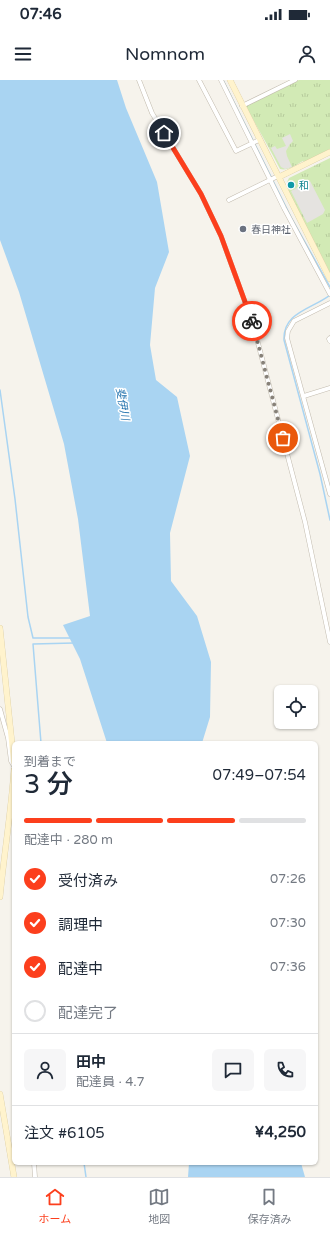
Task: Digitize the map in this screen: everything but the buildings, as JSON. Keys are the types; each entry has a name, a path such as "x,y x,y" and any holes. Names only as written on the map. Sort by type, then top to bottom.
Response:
{"main road":[{"path":"230,80 242,106 255,142 279,176 330,279"},
{"path":"279,176 330,152"},
{"path":"0,628 12,745"},
{"path":"0,897 12,795"},
{"path":"0,1094 14,1177"}],"street":[{"path":"139,80 152,113 201,194 221,236 254,324 305,522 330,642"},
{"path":"199,80 236,151 255,142"},
{"path":"220,80 255,142 284,208 310,254 330,294"},
{"path":"242,106 295,80"},
{"path":"229,200 279,176"},
{"path":"284,208 292,204"},
{"path":"310,254 316,252"},
{"path":"330,303 294,322 288,331 287,338 330,494"},
{"path":"304,396 330,388"},
{"path":"325,472 330,469"},
{"path":"0,709 8,738 12,762"},
{"path":"34,1165 36,1177"}],"green space":[{"path":"299,80 330,80 330,150 304,162 303,161 295,166 280,169 246,106"},
{"path":"330,158 330,273 289,192 287,182 289,178"}],"shaded area":[{"path":"290,134 293,141 286,151 292,167 285,169 281,167 271,148 275,146 277,149 286,146 282,138"},
{"path":"310,181 325,210 323,214 307,223 291,191"}],"water":[{"name":"斐伊川","path":"0,80 117,80 126,108 157,182 169,252 155,288 150,345 156,380 177,397 190,456 170,533 171,581 197,616 211,662 210,717 203,741 106,741 80,659 63,625 90,616 78,519 64,444 19,292 0,240"},
{"path":"189,1165 302,1165 305,1177 188,1177"}],"waterway":[{"path":"223,80 291,217 330,287"},
{"path":"330,295 293,317 288,323 284,340 320,474 330,520"},
{"path":"0,390 15,499 28,617 33,638 71,638"},
{"path":"41,741 33,644 74,643"},
{"path":"84,1165 86,1177"}],"way so far":[{"path":"252,321 283,438"}],"place":[{"name":"和","path":"291,185"},
{"name":"春日神社","path":"243,229"}],"route":[{"path":"164,133 201,194 221,236 252,321"}]}
